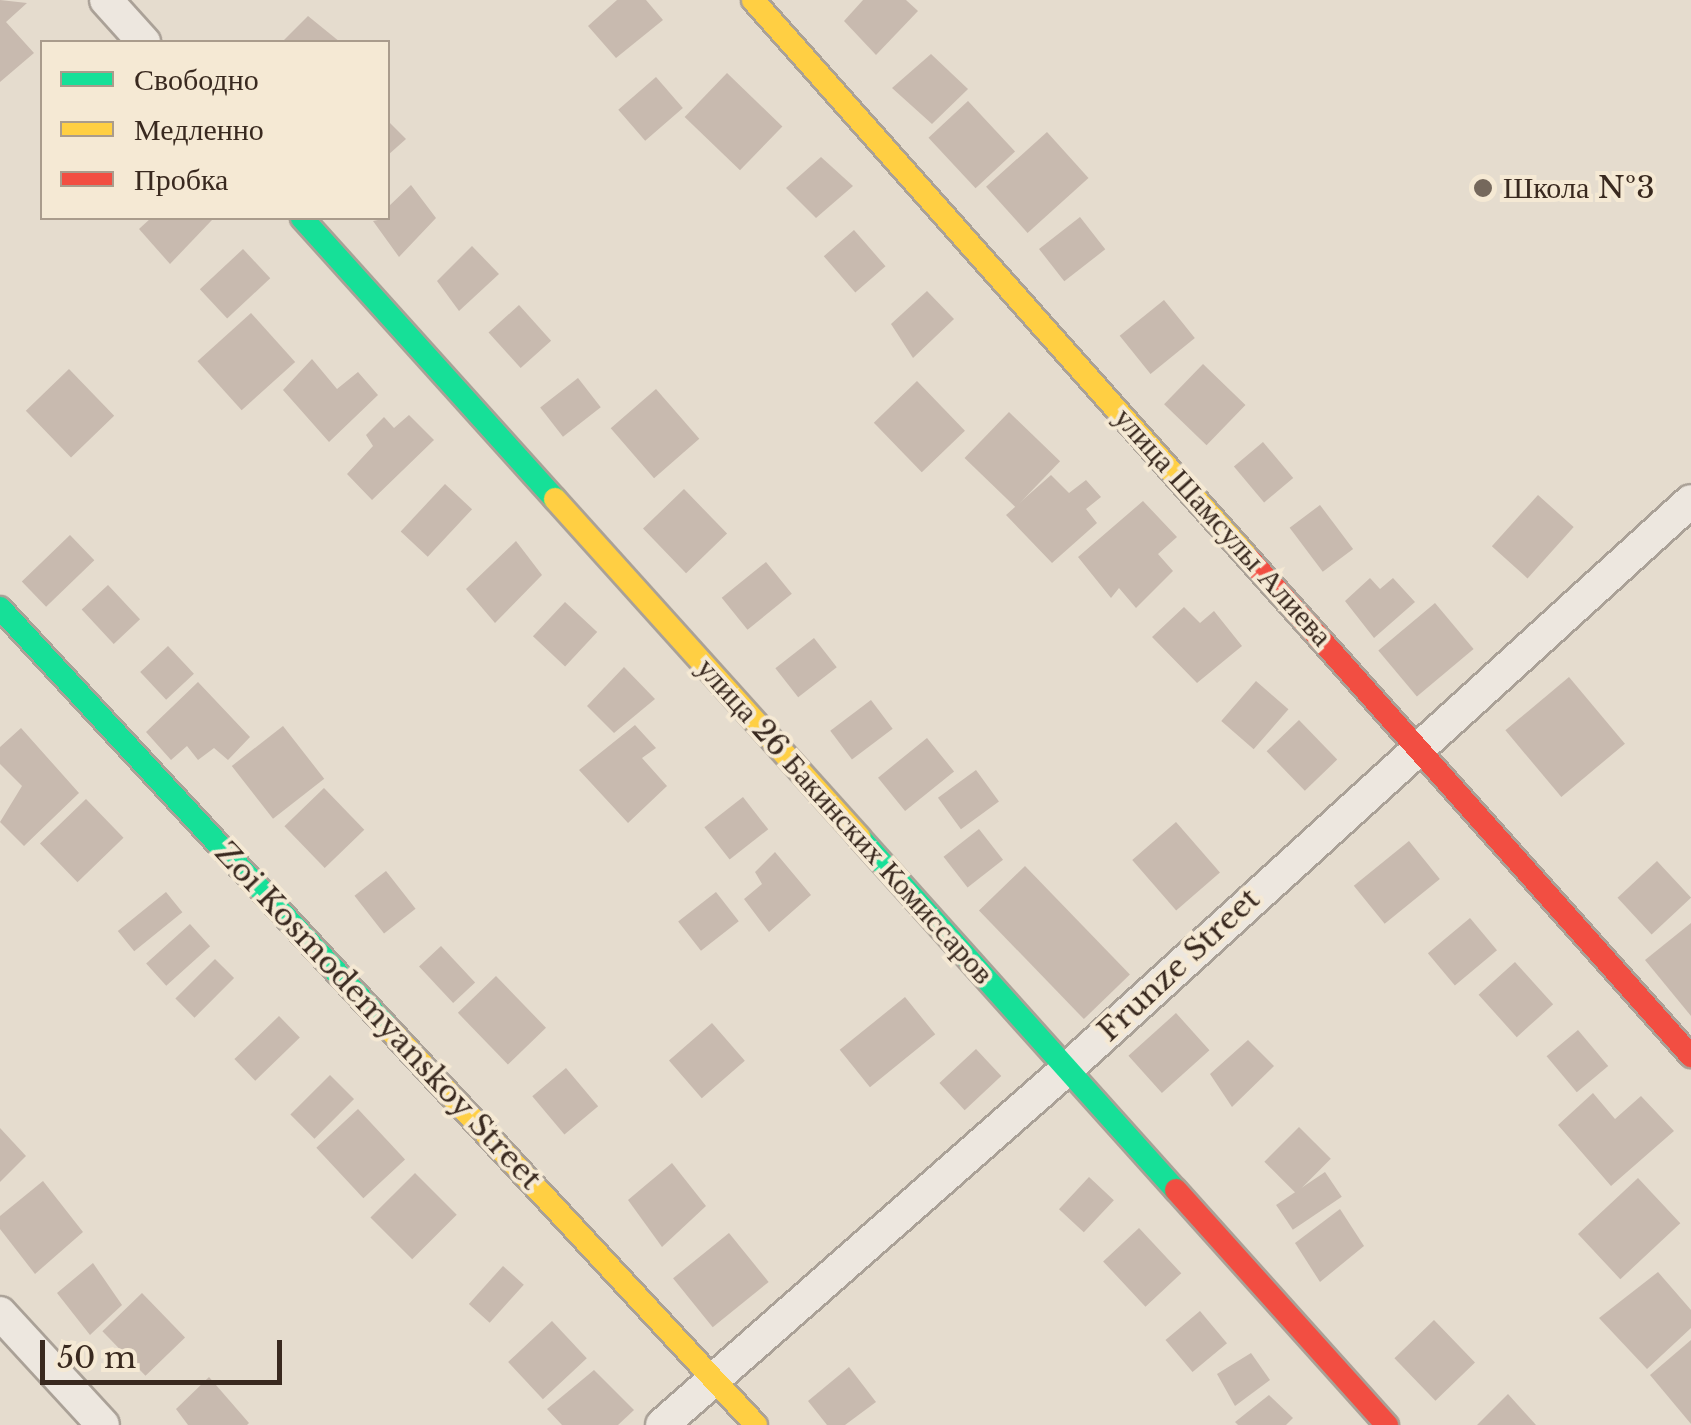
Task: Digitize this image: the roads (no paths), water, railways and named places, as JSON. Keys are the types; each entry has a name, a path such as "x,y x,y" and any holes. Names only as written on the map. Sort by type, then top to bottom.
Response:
{"street":[{"path":"106,0 142,40"},
{"name":"улица Шамсулы Алиева","path":"753,0 1691,1056"},
{"name":"улица 26 Бакинских Комиссаров","path":"304,220 1387,1425"},
{"name":"Frunze Street","path":"662,1425 1068,1068 1417,745 1691,501"},
{"name":"Zoi Kosmodemyanskoy Street","path":"0,608 756,1425"},
{"path":"0,1313 103,1425"}],"place":[{"name":"Школа №3","path":"1483,188"}]}
